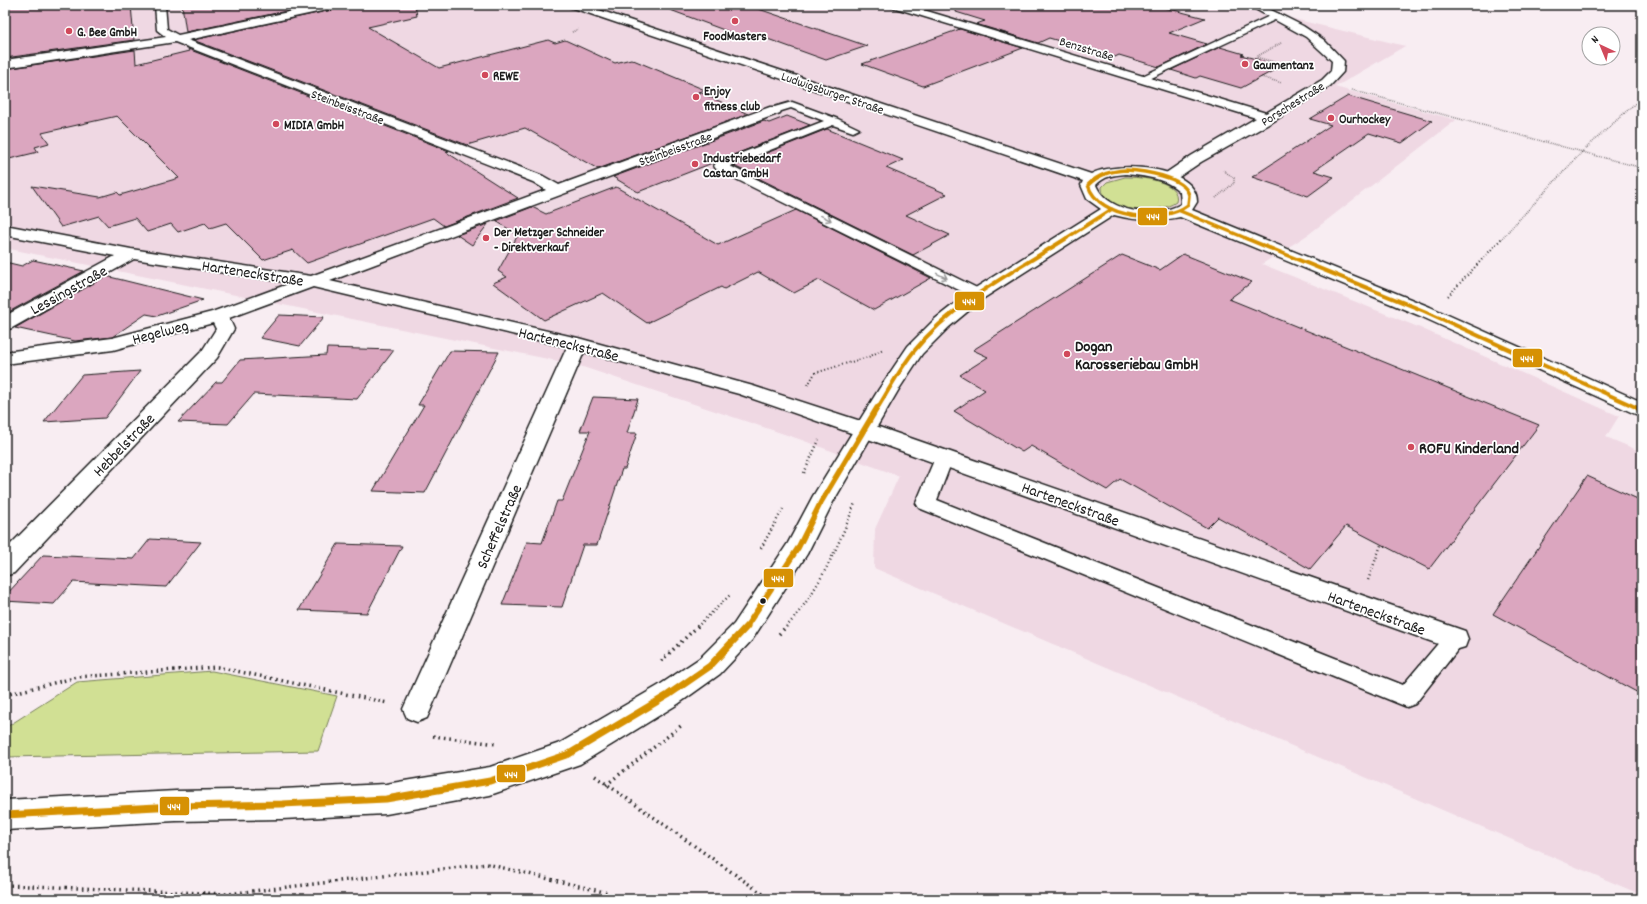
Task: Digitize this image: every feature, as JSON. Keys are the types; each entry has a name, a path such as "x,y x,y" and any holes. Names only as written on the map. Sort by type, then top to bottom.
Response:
{"street":[{"name":"Steinbeisstraße","path":"160,5 162,30 176,40 538,179 559,191"},
{"path":"5,64 176,40 336,5"},
{"name":"Ludwigsburger Straße","path":"574,5 1092,179"},
{"name":"Benzstraße","path":"896,5 1269,118"},
{"name":"Porschestraße","path":"1168,178 1196,159 1269,118 1326,83 1337,72 1338,61 1318,40 1276,16 1253,5"},
{"name":"Steinbeisstraße","path":"310,281 559,191 775,110"},
{"path":"1180,211 1189,202 1189,194 1185,188 1168,178 1148,172 1126,170 1109,172 1092,179 1088,185 1088,192 1094,199 1112,209 1126,214 1154,216 1180,211 1424,311 1642,410"},
{"path":"5,814 176,806 282,804 386,798 490,781 570,754 668,695 710,666 743,632 798,548 821,502 888,389 916,350 942,323 978,294 1112,209"},
{"name":"Harteneckstraße","path":"5,230 132,254 310,281 578,344 746,390 865,430 1455,639"},
{"name":"Lessingstraße","path":"5,324 132,254"},
{"name":"Hegelweg","path":"5,358 113,344 220,316 310,281"},
{"name":"Hebbelstraße","path":"5,566 210,354 226,329 220,316"},
{"name":"Scheffelstraße","path":"417,709 578,344"}],"lane":[{"path":"1141,79 1276,16"},
{"name":"Steinbeisstraße","path":"775,110 792,105 834,121"},
{"path":"853,129 834,121 720,166 978,294"},
{"path":"944,458 926,503 1407,697 1455,639"}],"path":[{"path":"1304,32 1256,57 1285,65 1292,61 1338,66"},
{"path":"1326,83 1642,168"},
{"path":"1446,298 1582,152 1642,97"},
{"path":"1196,159 1226,171 1234,178 1234,184 1216,198"},
{"path":"795,407 815,373 871,356 888,346"},
{"path":"801,478 815,452 820,434"},
{"path":"757,554 787,503"},
{"path":"1359,605 1381,544"},
{"path":"657,664 734,590"},
{"path":"5,695 78,677 217,667 417,709 433,736 501,745"},
{"path":"606,785 770,899"},
{"path":"5,885 227,894 487,864 608,893 616,899"}],"shaded area":[{"path":"5,5 1265,5 1286,17 1405,46 1335,87 1456,120 1309,234 1262,264 1418,327 1619,416 1606,437 1642,452 1642,895 874,568 875,529 899,476 799,439 577,365 5,248"}],"green space":[{"path":"1125,177 1149,179 1166,184 1173,189 1176,195 1176,202 1157,209 1145,210 1120,207 1104,196 1102,187 1107,182"},
{"path":"212,671 337,696 318,751 5,757 5,728 77,682"}],"building":[{"name":"G. Bee GmbH","path":"5,5 131,5 134,40 5,58"},
{"path":"182,5 315,5 186,32"},
{"path":"342,5 415,5 417,16 368,27 439,68 548,40 555,43 565,40 615,63 631,59 705,90 699,92 748,114 598,169 525,128 467,145 193,40 336,9"},
{"path":"665,5 747,5 867,46 826,60 751,33 740,36 665,8"},
{"path":"957,5 1154,5 1205,18 1169,33 1207,44 1159,67 1119,55 1115,57 1049,38 1038,43 976,24 985,21 956,12"},
{"path":"960,29 1023,48 923,86 862,64"},
{"path":"1220,47 1244,54 1241,55 1282,66 1241,88 1200,76 1196,78 1171,70"},
{"path":"188,49 449,151 446,152 518,198 444,226 433,218 307,263 293,250 263,260 226,223 210,228 205,223 178,232 171,224 147,232 135,218 108,226 99,216 61,227 32,186 100,197 117,192 120,195 179,178 117,116 42,133 49,143 35,147 38,152 5,160 5,69 135,50 136,64 189,51"},
{"path":"1348,96 1432,121 1402,143 1369,133 1314,171 1334,177 1308,196 1252,177 1331,125 1310,119"},
{"path":"787,116 810,125 638,192 613,177 764,121 769,123"},
{"path":"827,129 903,160 886,168 947,194 906,215 950,235 913,255 734,166"},
{"path":"616,187 718,245 796,210 931,278 874,310 819,280 794,293 758,272 724,289 721,287 647,323 603,293 544,320 493,283 507,277 498,271 518,235 496,221 532,207 546,214"},
{"path":"488,224 472,245 457,235"},
{"path":"1183,254 1252,282 1229,299 1539,425 1429,569 1346,526 1310,569 1218,517 1207,528 1120,479 1107,490 1031,446 1022,452 954,411 985,390 960,375 988,357 973,350 1122,255 1160,270"},
{"path":"33,260 84,271 5,314 5,262 22,266"},
{"path":"106,276 203,300 157,316 146,314 112,337 75,341 15,328"},
{"path":"279,315 324,317 300,346 260,338"},
{"path":"327,348 394,350 357,399 254,394 228,424 178,422 216,382 222,382 240,360 326,355"},
{"path":"450,351 499,352 425,493 373,491 424,405 418,405"},
{"path":"140,371 105,418 44,422 82,375"},
{"path":"593,397 638,399 627,433 637,433 625,469 622,469 597,545 583,545 562,607 502,605 527,542 542,543 557,501 562,501 590,431 580,431"},
{"path":"1587,476 1642,501 1642,695 1493,614"},
{"path":"150,539 201,542 166,587 73,582 54,604 5,601 5,596 43,555 134,559"},
{"path":"338,544 402,546 367,613 299,610"}],"transit line":[{"name":"444","path":"1126,170 1156,174 1177,182 1185,188 1189,196 1188,205 1179,211 1168,215 1154,217 1140,216 1112,209 1101,203 1093,196 1088,185 1092,181 1105,173 1126,170"},
{"name":"444","path":"5,815 176,806 282,804 386,799 490,781 569,754 668,695 710,666 743,632 798,548 821,502 889,389 915,350 942,323 978,294 1112,209"},
{"name":"444","path":"1180,211 1424,311 1642,410"}],"place":[{"name":"FoodMasters","path":"735,21"},
{"name":"G. Bee GmbH","path":"69,31"},
{"name":"Gaumentanz","path":"1245,64"},
{"name":"REWE","path":"485,75"},
{"name":"Enjoy fitness club","path":"696,97"},
{"name":"Ourhockey","path":"1331,118"},
{"name":"MIDIA GmbH","path":"276,124"},
{"name":"Industriebedarf Castan GmbH","path":"695,164"},
{"name":"Der Metzger Schneider - Direktverkauf","path":"486,238"},
{"name":"Dogan Karosseriebau GmbH","path":"1067,354"},
{"name":"ROFU Kinderland","path":"1411,447"}]}
